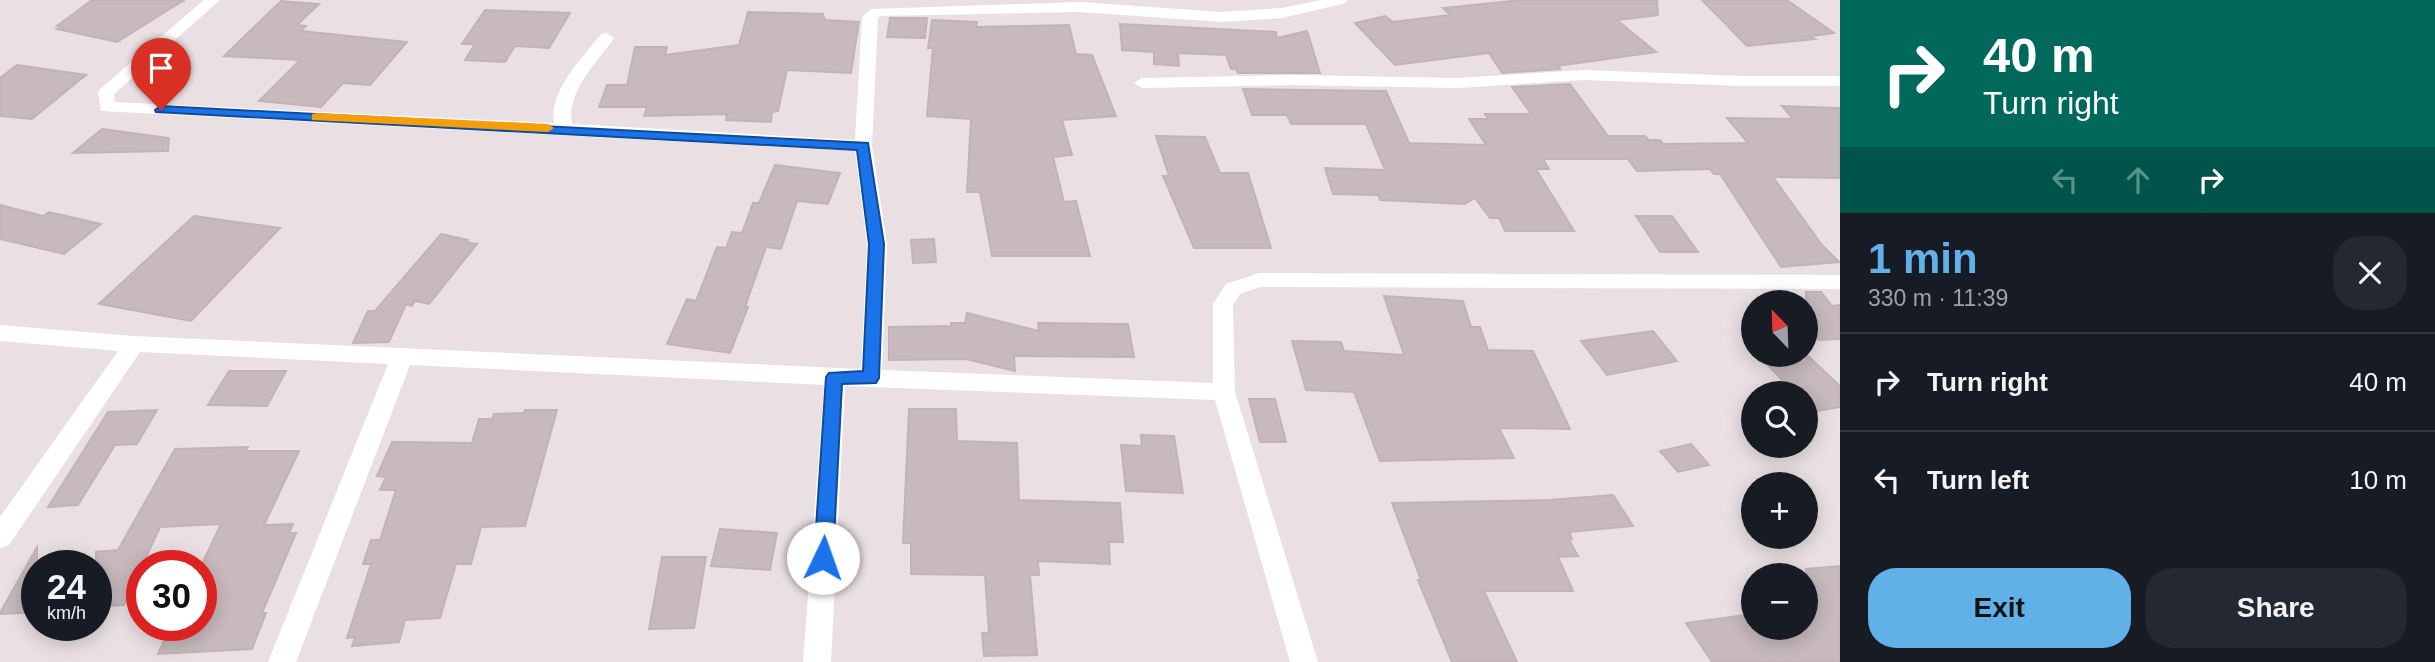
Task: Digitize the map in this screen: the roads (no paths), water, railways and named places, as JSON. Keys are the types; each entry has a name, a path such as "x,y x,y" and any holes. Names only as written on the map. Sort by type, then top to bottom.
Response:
{"street":[{"path":"212,0 122,76 106,93 107,107 863,146"},
{"path":"871,378 877,244 863,146 870,17 876,12 1080,8 1221,17 1282,13 1315,8 1341,0"},
{"path":"564,129 560,117 566,96 606,38"},
{"path":"1142,82 1292,80 1457,83 1584,75 1743,81 1840,81"},
{"path":"1304,662 1224,392 1223,304 1233,289 1259,280 1840,282"},
{"path":"0,333 134,344 835,377 1224,392"},
{"path":"0,537 134,344"},
{"path":"282,662 402,356"},
{"path":"817,662 835,377"}]}
